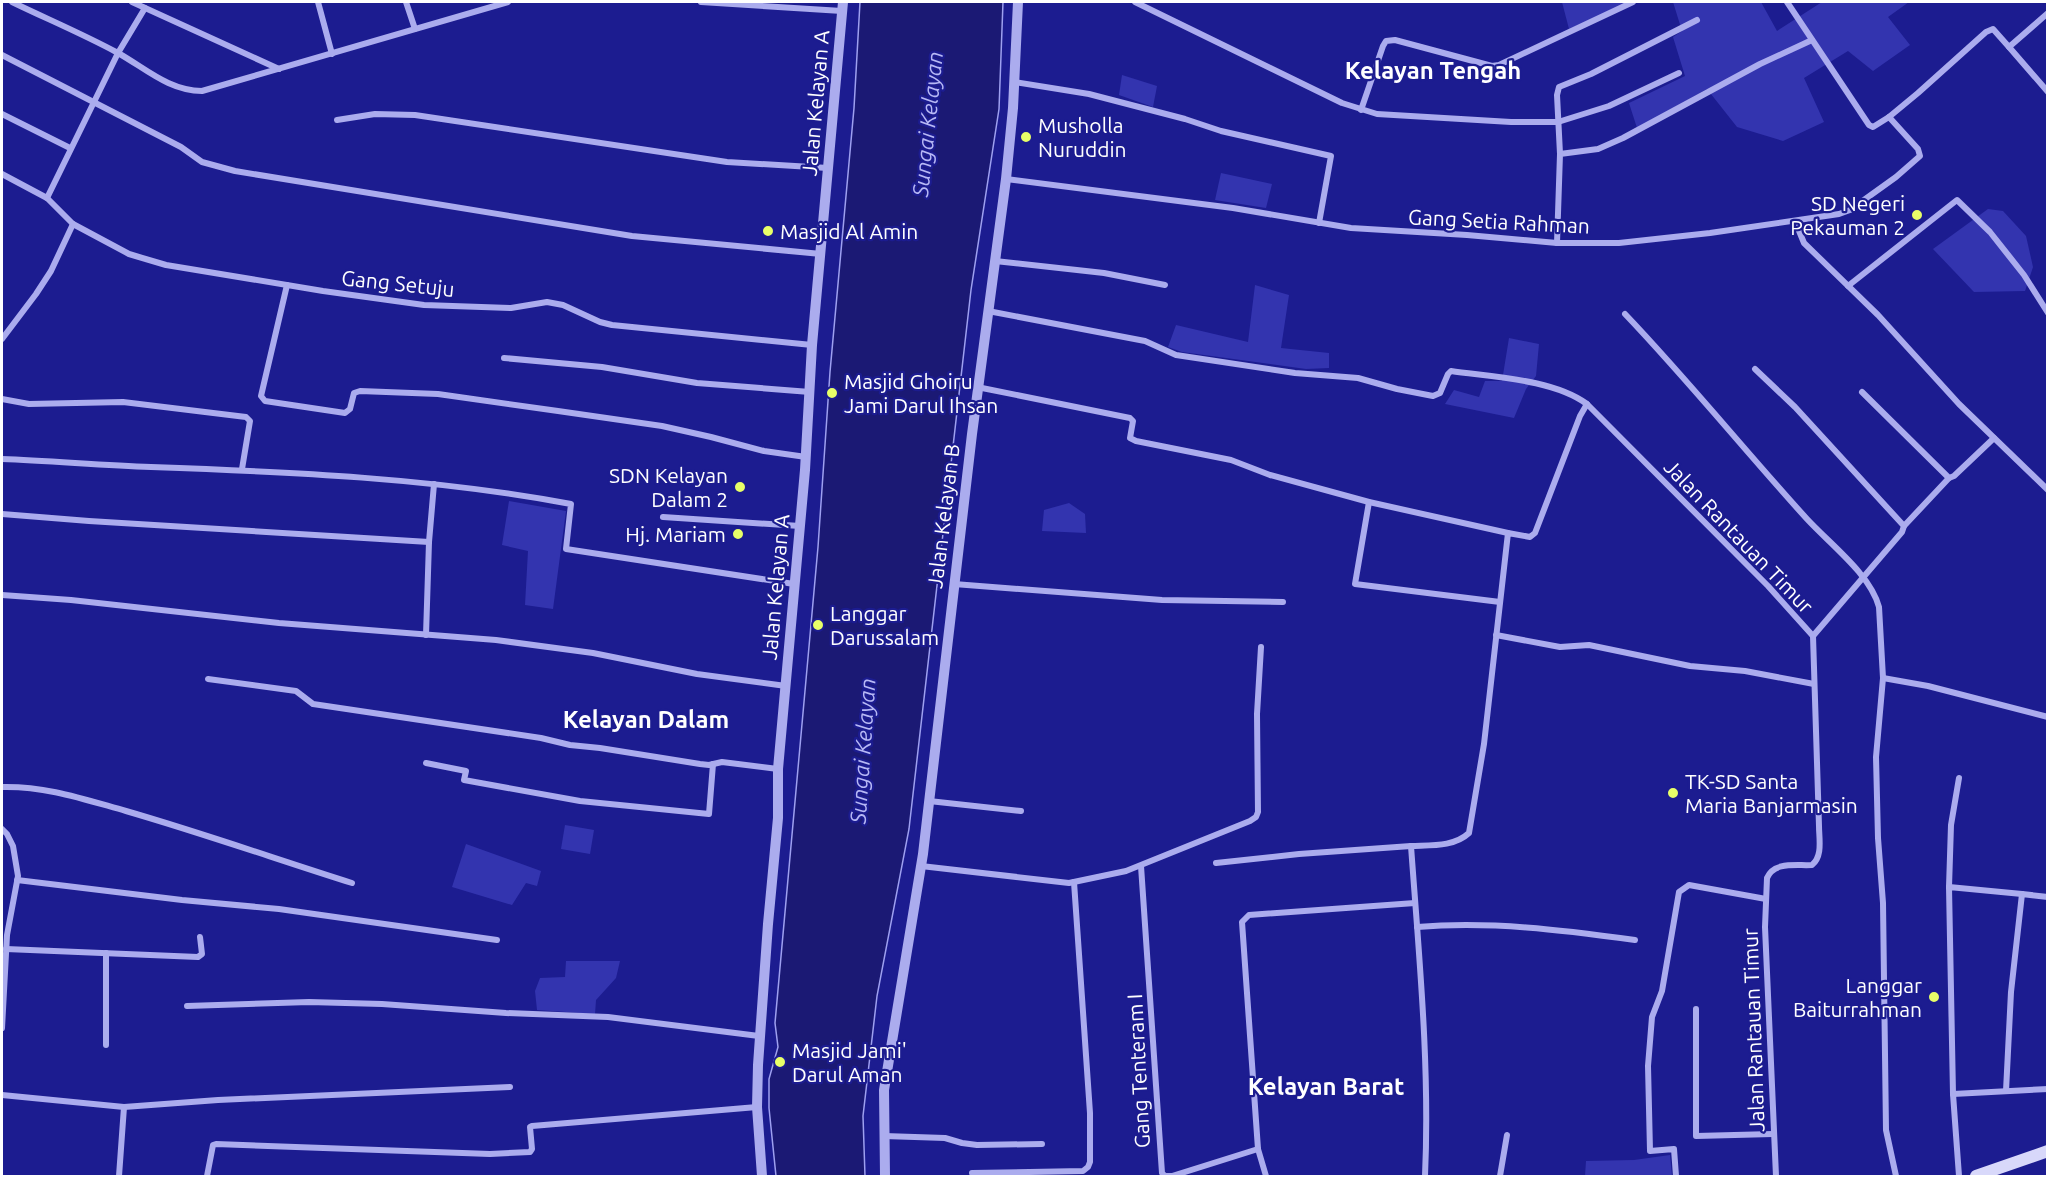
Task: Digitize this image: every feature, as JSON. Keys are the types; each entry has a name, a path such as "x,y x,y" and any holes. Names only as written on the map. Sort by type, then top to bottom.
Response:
{"main road":[{"path":"1976,1176 2048,1151"}],"street":[{"path":"12,2 118,53 166,83 193,91 202,91 280,69 508,2"},
{"path":"132,2 280,69"},
{"path":"318,2 332,54"},
{"path":"406,2 415,29"},
{"path":"701,2 843,6"},
{"name":"Jalan Kelayan B","path":"885,1176 884,1090 921,866 977,387 1006,179 1018,2"},
{"path":"1135,2 1342,103 1377,114 1415,118 1558,122 1609,106 1679,73"},
{"path":"1361,110 1386,41 1395,40 1492,66 1499,65 1633,2"},
{"path":"1787,2 1869,125 1876,126 1889,117 1990,30 1994,29 2048,92"},
{"name":"Jalan Kelayan A","path":"760,1176 757,1107 759,1036 778,818 778,769 806,457 812,345 843,6"},
{"path":"47,198 118,53 145,8"},
{"path":"2009,47 2048,13"},
{"path":"1557,243 1560,154 1557,95 1560,86 1591,74 1697,20"},
{"path":"1560,154 1598,149 1623,138 1760,64 1812,40"},
{"path":"2,56 181,147 202,162 235,171 632,236 821,254"},
{"path":"1014,82 1089,94 1250,139 1330,156 1319,223"},
{"path":"2,114 70,148"},
{"path":"337,120 375,114 415,114 727,162 829,169"},
{"name":"Gang Setia Rahman","path":"1006,179 1221,206 1350,228 1557,243 1630,242 1795,221 1850,210 1896,177 1920,156 1918,149 1889,117"},
{"name":"Gang Setuju","path":"2,174 47,198 73,224 129,254 166,265 424,305 511,308 548,303 563,305 612,325 812,345"},
{"path":"1848,286 1957,200 1990,232 2024,275 2048,313"},
{"path":"1795,221 1804,243 1878,315 1959,404 2048,490"},
{"path":"2,339 46,279 73,224"},
{"path":"995,261 1104,273 1165,285"},
{"path":"287,285 261,396 265,401 345,413 350,409 354,393 360,390 438,394 662,426 711,436 764,451 806,457"},
{"name":"Jalan Rantauan Timur","path":"987,311 1145,341 1176,355 1295,373 1358,378 1433,396 1440,393 1451,371 1550,387 1578,397 1587,404 1768,586 1813,636 1820,854 1812,865 1778,866 1769,872 1767,878 1765,927 1776,1176"},
{"path":"1625,314 1809,521 1872,587 1879,607 1883,678 1876,757 1882,903 1886,1130 1896,1176"},
{"path":"504,358 602,367 697,383 810,392"},
{"path":"1755,369 1795,407 1904,526"},
{"path":"977,387 1130,418 1133,421 1130,438 1133,441 1231,460 1270,475 1369,502 1530,537 1535,533 1580,416 1587,404"},
{"path":"1862,392 1949,478"},
{"path":"2,399 29,404 123,402 246,417 250,421 242,469"},
{"path":"1813,636 1902,532 1904,526 1949,478 1954,476 1994,438"},
{"path":"2,459 242,469 506,492 571,504 566,549 794,584"},
{"path":"426,635 429,542 434,484"},
{"path":"1369,502 1355,584 1500,602"},
{"path":"2,514 429,542"},
{"path":"663,517 800,526"},
{"path":"1216,863 1299,854 1453,843 1469,833 1482,761 1508,533"},
{"path":"954,584 1162,600 1284,603"},
{"path":"2,595 71,600 279,623 496,640 593,653 697,674 786,686"},
{"path":"1496,634 1560,647 1589,645 1690,666 1745,671 1814,684"},
{"path":"921,866 1063,883 1074,882 1109,876 1141,866 1241,826 1256,817 1258,812 1257,714 1261,646"},
{"path":"1883,678 1928,686 2048,717"},
{"path":"208,679 296,691 313,704 541,738 570,745 700,764 723,762 778,769"},
{"path":"426,762 466,771 464,780 546,796 709,814 713,764"},
{"path":"1959,778 1951,825 1949,887 1953,1094 1959,1176"},
{"path":"2,787 39,788 75,796 179,826 246,850 352,882"},
{"path":"928,801 1021,811"},
{"path":"2,829 13,846 17,880 4,935 6,949 2,1028"},
{"path":"1411,846 1427,1140 1425,1176"},
{"name":"Gang Tenteram I","path":"1141,866 1162,1173 1165,1176 1172,1176 1258,1149"},
{"path":"17,880 159,898 279,909 408,927 440,934 497,940"},
{"path":"972,1173 1083,1171 1090,1162 1090,1113 1074,882"},
{"path":"1676,1176 1674,1149 1650,1151 1648,1066 1652,1017 1662,991 1679,892 1689,885 1766,899"},
{"path":"1949,887 2048,897"},
{"path":"2006,1091 2011,992 2022,894"},
{"path":"1266,1176 1258,1149 1242,922 1249,915 1415,903"},
{"path":"1417,927 1451,924 1510,925 1635,940"},
{"path":"6,949 198,957 202,954 200,937"},
{"path":"106,953 106,1045"},
{"path":"187,1006 309,1002 382,1004 506,1013 608,1017 759,1036"},
{"path":"1696,1009 1696,1136 1773,1134"},
{"path":"2,1095 124,1107 218,1100 510,1087"},
{"path":"1953,1094 2048,1089"},
{"path":"118,1176 124,1107"},
{"path":"207,1176 213,1145 216,1144 490,1154 530,1152 532,1149 530,1127 532,1126 757,1107"},
{"path":"1500,1176 1507,1135"},
{"path":"884,1136 945,1138 977,1145 1042,1144"}],"shaded area":[{"path":"1562,2 1630,2 1569,29"},
{"path":"1673,2 1761,2 1777,31 1822,2 1909,2 1888,17 1910,45 1873,71 1848,51 1804,78 1824,122 1783,141 1737,127 1707,89 1637,128 1629,103 1685,76 1673,37 1682,31"},
{"path":"1122,75 1157,86 1153,107 1119,95"},
{"path":"1221,173 1272,184 1266,208 1215,200"},
{"path":"1988,209 2003,211 2026,236 2033,267 2025,291 1974,292 1933,249"},
{"path":"1255,285 1289,295 1281,348 1329,353 1329,368 1306,369 1182,352 1168,347 1176,325 1248,342"},
{"path":"1509,338 1539,344 1536,376 1526,389 1514,418 1445,404 1454,390 1479,397 1485,381 1502,381"},
{"path":"509,501 566,511 553,609 525,605 528,551 502,545"},
{"path":"1069,503 1085,514 1086,533 1042,531 1044,510"},
{"path":"565,825 594,830 590,854 561,849"},
{"path":"466,844 541,871 537,886 526,883 512,905 452,887"},
{"path":"566,961 620,961 616,978 596,1000 595,1014 537,1010 535,991 540,978 565,977"},
{"path":"1670,1155 1672,1176 1585,1176 1586,1161 1634,1160"}],"water":[{"name":"Sungai Kelayan","path":"860,2 1003,2 999,109 971,290 909,829 877,996 863,1116 865,1176 776,1176 769,1108 769,1079 778,1047 775,1023 818,547 830,372 854,108"}],"place":[{"name":"Musholla Nuruddin","path":"1026,137"},
{"name":"SD Negeri Pekauman 2","path":"1917,215"},
{"name":"Masjid Al Amin","path":"768,231"},
{"name":"Masjid Ghoiru Jami Darul Ihsan","path":"832,393"},
{"name":"SDN Kelayan Dalam 2","path":"740,487"},
{"name":"Hj. Mariam","path":"738,534"},
{"name":"Langgar Darussalam","path":"818,625"},
{"name":"TK-SD Santa Maria Banjarmasin","path":"1673,793"},
{"name":"Langgar Baiturrahman","path":"1934,997"},
{"name":"Masjid Jami' Darul Aman","path":"780,1062"}],"district":[{"name":"Kelayan Tengah","path":"1433,70"},
{"name":"Kelayan Dalam","path":"646,719"},
{"name":"Kelayan Barat","path":"1326,1086"}]}
